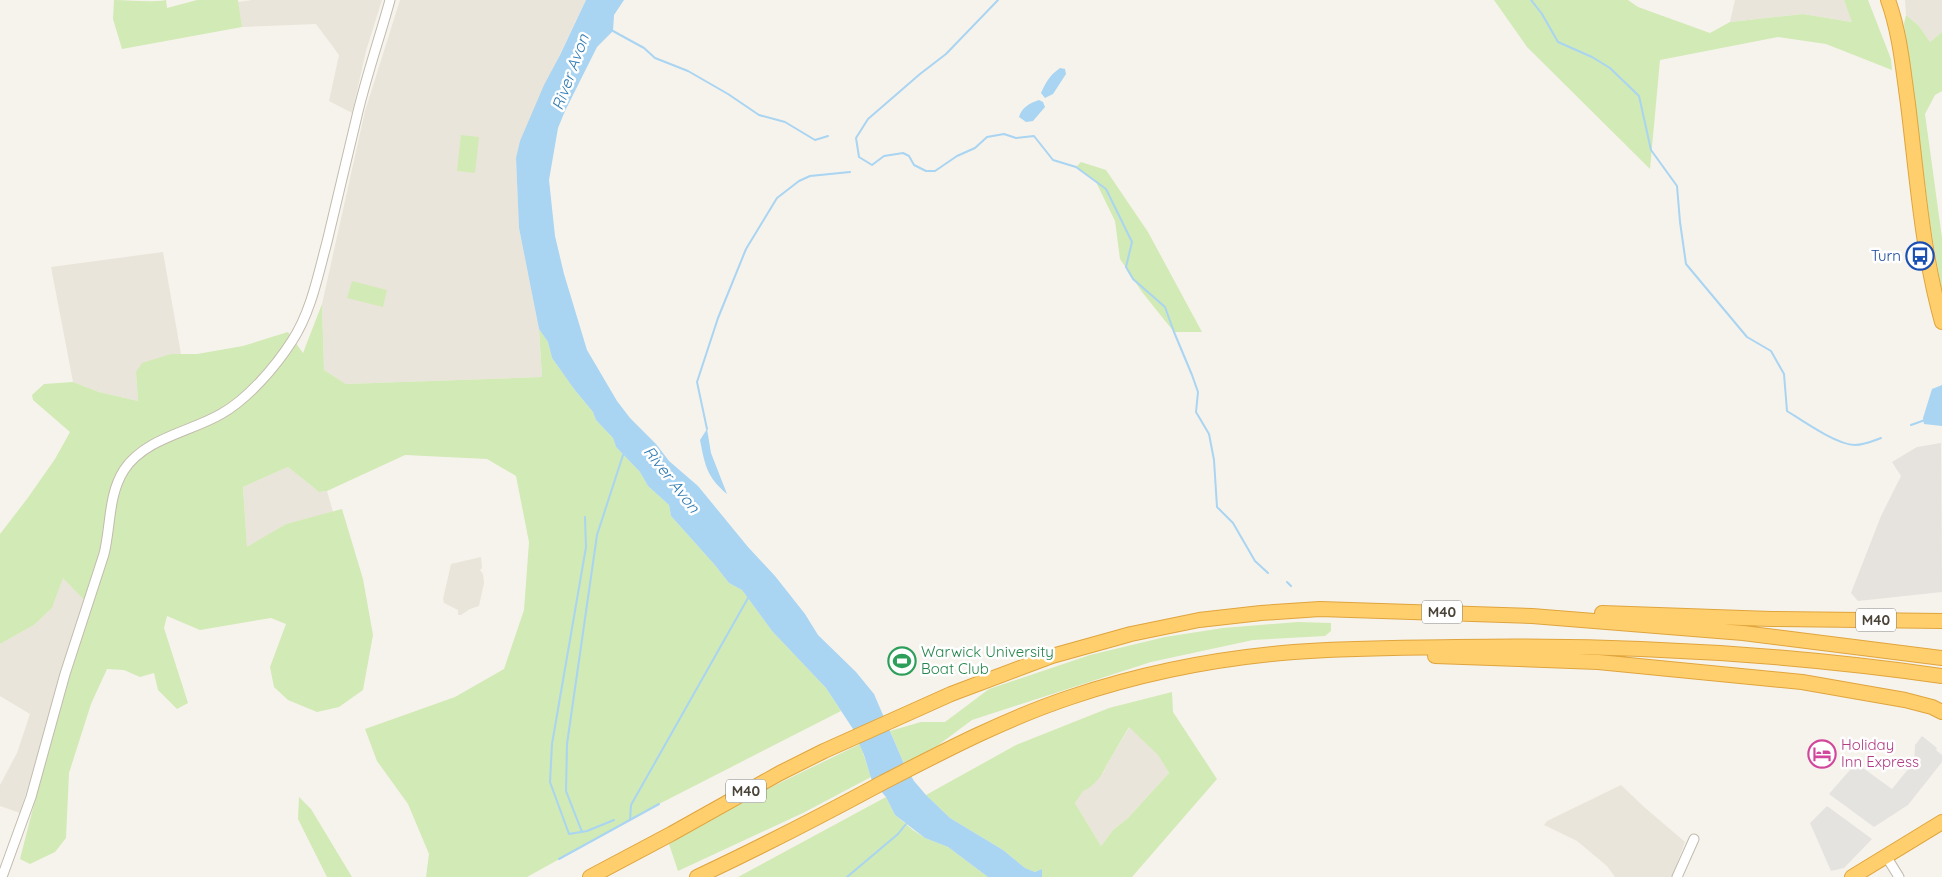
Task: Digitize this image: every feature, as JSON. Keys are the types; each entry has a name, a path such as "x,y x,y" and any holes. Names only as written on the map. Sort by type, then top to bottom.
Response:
{"highway":[{"path":"1888,0 1899,42 1930,268 1942,322"},
{"name":"M40","path":"590,877 671,834 740,794 824,751 951,694 1027,665 1090,646 1172,625 1230,616 1336,609 1532,616 1744,633 1942,658"},
{"name":"M40","path":"1532,616 1583,612 1771,620 1942,621"},
{"path":"697,877 968,739 1048,705 1146,676 1213,662 1292,652 1384,648 1539,646 1746,654 1880,667 1942,676"},
{"path":"1384,648 1413,656 1503,657 1588,661 1802,682 1905,700 1942,712"},
{"path":"1852,877 1942,822"}],"street":[{"path":"2,877 32,798 65,674 104,554 109,534 110,509 119,480 132,460 142,452 164,439 220,415 233,406 271,369 293,339 311,300 360,104 390,0"},
{"path":"1677,877 1694,840"},
{"path":"1886,856 1899,877"}],"shaded area":[{"path":"252,0 382,0 366,51 352,113 329,101 339,55 316,24 242,27 238,2"},
{"path":"400,0 586,0 552,71 516,158 519,228 539,329 542,377 346,384 324,370 322,304 365,111"},
{"path":"1735,0 1844,0 1853,22 1803,14 1730,22"},
{"path":"1905,0 1942,0 1942,32 1930,42 1919,26 1906,15"},
{"path":"163,252 181,354 171,354 136,372 138,401 99,392 73,382 51,267"},
{"path":"1941,443 1942,592 1858,601 1851,593 1881,516 1901,476 1892,462 1917,447"},
{"path":"288,467 319,492 327,491 333,512 286,524 247,548 243,487"},
{"path":"481,557 482,568 480,570 483,574 484,583 479,606 458,615 458,610 444,603 443,599 451,564"},
{"path":"63,577 84,600 20,813 0,806 0,785 17,753 30,714 0,696 0,644 34,625 52,608"},
{"path":"1130,726 1158,755 1169,773 1128,818 1113,830 1101,846 1075,803 1083,790 1104,772"},
{"name":"Holiday Inn Express","path":"1922,736 1937,748 1936,750 1942,755 1942,762 1908,805 1874,827 1829,794 1856,763 1892,789 1914,762 1915,745"},
{"path":"1621,785 1685,842 1672,877 1615,877 1607,866 1577,841 1544,825 1547,821"},
{"path":"1827,806 1872,839 1844,868 1831,871 1810,823"}],"green space":[{"path":"114,0 166,0 167,8 197,0 238,0 242,27 122,49 113,19"},
{"path":"1494,0 1628,0 1638,7 1710,33 1730,22 1803,14 1852,22 1844,0 1868,0 1891,59 1892,70 1826,44 1778,37 1660,60 1650,169 1527,47"},
{"path":"1906,15 1919,26 1930,42 1942,32 1942,91 1935,95 1925,114 1942,238 1942,293 1930,223 1904,24"},
{"path":"461,135 479,137 475,173 457,171"},
{"path":"1081,162 1106,170 1148,232 1202,332 1174,332 1142,292 1120,259 1115,221 1095,180 1076,167"},
{"path":"352,281 387,290 383,307 347,298"},
{"path":"322,304 324,370 346,384 542,377 539,329 548,342 552,358 593,412 596,420 613,438 616,447 640,472 648,486 669,505 671,516 729,583 742,590 772,631 826,688 841,711 659,804 527,877 426,877 429,854 408,804 377,761 365,729 455,697 504,669 524,610 529,542 516,476 487,459 405,455 327,491 319,492 288,467 243,487 247,547 286,524 342,509 363,579 373,635 363,690 339,707 317,712 288,700 274,687 270,667 286,624 271,618 200,630 167,616 164,628 188,703 177,709 158,690 154,673 140,677 124,670 107,669 91,704 69,773 66,838 55,852 30,864 20,859 54,726 103,571 112,522 106,521 95,572 84,600 63,578 52,608 34,625 0,644 0,534 55,459 70,432 33,400 32,395 44,384 73,382 99,392 138,401 136,372 142,363 171,354 197,354 243,346 288,332 303,353"},
{"path":"1298,622 1331,623 1331,631 1325,636 1253,640 1151,662 972,720 937,746 904,764 890,731 921,722 945,722 989,689 1090,655 1165,637 1223,628"},
{"path":"1172,692 1173,712 1217,779 1132,877 1042,877 1042,869 1035,872 1025,868 1003,850 950,818 926,795 1016,745 1109,708","holes":["1129,727 1158,755 1169,773 1128,818 1113,830 1101,846 1075,803 1083,791 1100,777"]},
{"path":"860,744 871,777 803,813 678,871 669,844 761,792"},
{"path":"299,797 311,809 352,877 327,877 298,819"},
{"path":"886,797 895,815 913,830 925,838 948,847 988,877 738,877"}],"water":[{"name":"River Avon","path":"586,0 624,0 614,15 613,31 597,47 565,111 558,128 549,180 555,236 564,274 587,350 617,401 630,418 656,444 669,461 698,486 748,547 775,576 805,614 818,635 856,672 874,694 904,764 914,781 926,795 950,818 1003,850 1025,868 1035,872 1042,869 1042,877 988,877 948,847 925,838 895,815 886,797 872,781 853,729 826,688 772,631 742,590 729,583 671,516 669,505 648,486 640,472 616,447 613,438 596,420 593,412 552,358 548,342 539,329 519,228 516,158 520,141 544,85"},
{"path":"1060,68 1065,69 1066,74 1053,94 1045,98 1041,93 1043,89 1051,76"},
{"path":"1039,100 1043,102 1045,107 1033,121 1026,122 1019,117 1027,106"},
{"path":"1942,385 1942,426 1924,424 1923,418 1932,389"},
{"path":"707,429 711,453 727,494 715,482 705,464 700,440"}],"waterway":[{"path":"998,0 946,54 868,119 856,138 859,157 872,165 884,156 903,153 909,156 914,165 926,171 935,171 957,156 975,148 987,137 1004,134 1016,138 1034,136 1053,160 1076,167 1106,189 1132,242 1126,267 1133,279 1165,307 1198,392 1196,412 1209,434 1214,460 1217,507 1233,523 1255,561 1268,573"},
{"path":"1531,0 1542,14 1558,42 1592,57 1610,68 1639,96 1651,150 1677,186 1686,264 1747,337 1771,351 1784,374 1787,411 1820,432 1848,444 1868,443 1881,438"},
{"path":"613,31 644,48 655,58 688,71 728,94 759,115 785,122 815,140 828,136"},
{"path":"707,429 697,382 718,318 746,249 777,198 799,181 810,176 850,172"},
{"path":"1911,425 1925,420"},
{"path":"582,832 566,791 567,744 597,535 623,455"},
{"path":"585,517 586,547 552,744 550,782 569,834 587,831 614,820"},
{"path":"1287,582 1291,586"},
{"path":"630,820 631,805 748,598"},
{"path":"559,859 659,804"},
{"path":"847,877 898,834 906,824"}],"place":[{"name":"Turn","path":"1920,256"},
{"name":"Warwick University Boat Club","path":"902,661"},
{"name":"Holiday Inn Express","path":"1822,754"}]}
